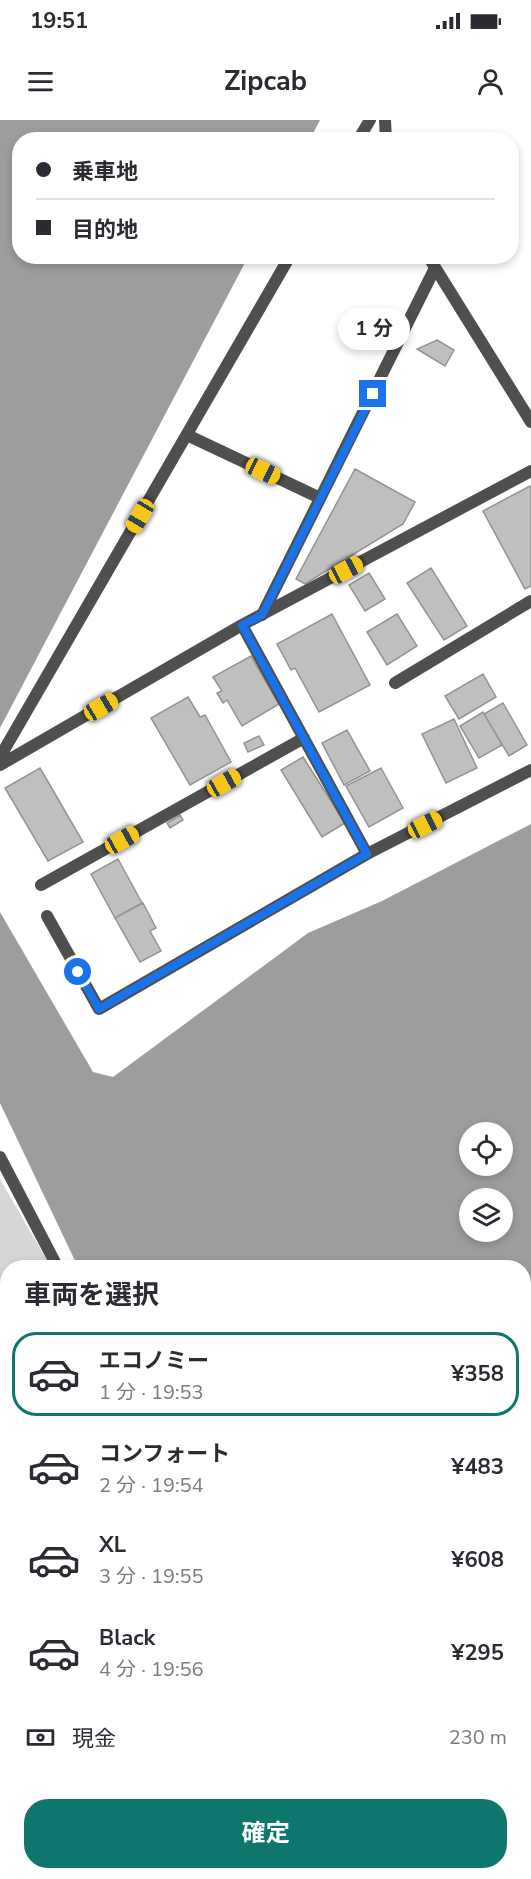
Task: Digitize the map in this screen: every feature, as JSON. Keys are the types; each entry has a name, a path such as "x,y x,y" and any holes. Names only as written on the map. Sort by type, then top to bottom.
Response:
{"street":[{"path":"0,757 286,264"},
{"path":"433,264 531,422"},
{"path":"262,615 435,268"},
{"path":"187,435 320,498"},
{"path":"0,765 242,625 531,471"},
{"path":"395,683 531,601"},
{"path":"242,625 367,854"},
{"path":"41,885 304,738"},
{"path":"47,916 99,1009 367,854 531,770"},
{"path":"0,1157 54,1260"}],"shaded area":[{"path":"0,120 320,120 314,132 12,132 12,264 244,264 0,728"},
{"path":"531,824 531,1260 75,1260 0,1103 0,912 93,1072 113,1077 308,933 382,901"},
{"path":"0,1179 47,1260 0,1260"}],"building":[{"path":"437,340 454,350 445,366 417,349"},
{"path":"355,469 415,502 403,524 305,584 296,579"},
{"path":"530,486 531,586 525,589 483,511"},
{"path":"431,568 467,626 444,640 407,583"},
{"path":"369,573 385,599 365,611 349,585"},
{"path":"332,614 370,685 319,712 295,668 291,670 277,644"},
{"path":"397,614 417,646 387,665 367,632"},
{"path":"251,656 279,704 242,726 227,700 223,703 217,693 222,691 213,677"},
{"path":"483,674 496,697 459,719 445,696"},
{"path":"188,697 200,717 205,715 231,762 190,785 151,718"},
{"path":"503,703 527,745 509,756 484,714"},
{"path":"483,712 502,745 479,758 460,726"},
{"path":"454,719 477,768 446,783 422,734"},
{"path":"347,730 370,771 344,785 322,743"},
{"path":"259,736 264,745 248,752 244,743"},
{"path":"303,757 345,823 322,837 281,770"},
{"path":"40,768 83,842 48,861 5,788"},
{"path":"381,768 403,808 369,827 346,786"},
{"path":"180,815 183,820 170,828 167,823"},
{"path":"118,859 142,903 115,918 91,874"},
{"path":"143,903 156,928 150,931 161,951 140,962 115,918"}],"route":[{"path":"78,972 99,1009 367,854 242,625 262,615 373,394"}]}
